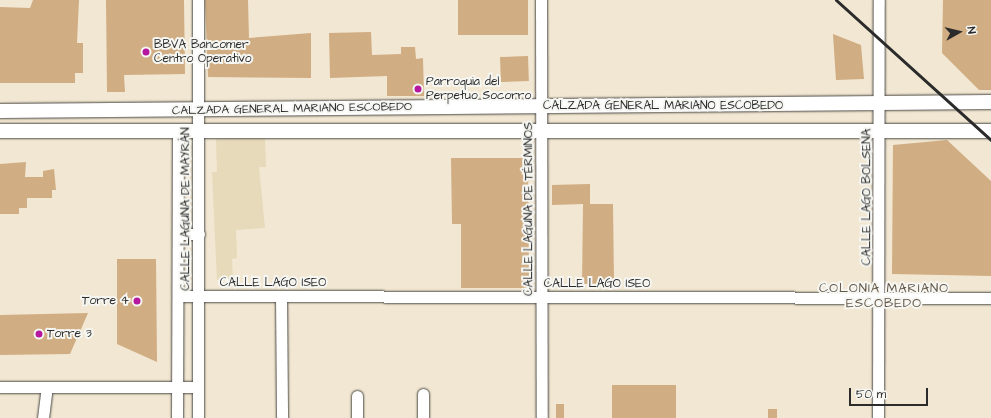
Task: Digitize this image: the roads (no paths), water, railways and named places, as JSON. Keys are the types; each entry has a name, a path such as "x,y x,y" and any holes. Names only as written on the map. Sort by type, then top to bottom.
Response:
{"main road":[{"name":"CALZADA GENERAL MARIANO ESCOBEDO","path":"0,111 199,111 991,102"},
{"name":"CALZADA GENERAL MARIANO ESCOBEDO","path":"0,131 991,131"}],"street":[{"name":"CALLE LAGUNA DE MAYRÁN","path":"198,0 198,418"},
{"name":"CALLE LAGUNA DE TÉRMINOS","path":"541,0 542,418"},
{"name":"CALLE LAGO BOLSENA","path":"878,418 880,298 879,0"},
{"name":"CALLE LAGUNA DE MAYRÁN","path":"177,418 178,131"},
{"path":"178,234 199,234"},
{"name":"CALLE LAGO ISEO","path":"178,296 991,298"},
{"path":"281,296 282,418"},
{"path":"0,387 198,387"},
{"path":"42,418 47,387"},
{"path":"423,394 423,418"},
{"path":"357,396 357,418"}],"railway":[{"path":"836,0 991,140"}],"place":[{"name":"BBVA Bancomer Centro Operativo","path":"146,52"},
{"name":"Parroquia del Perpetuo Socorro","path":"418,89"},
{"name":"Torre 4","path":"137,301"},
{"name":"Torre 3","path":"39,334"}],"district":[{"name":"COLONIA MARIANO ESCOBEDO","path":"884,296"}]}
